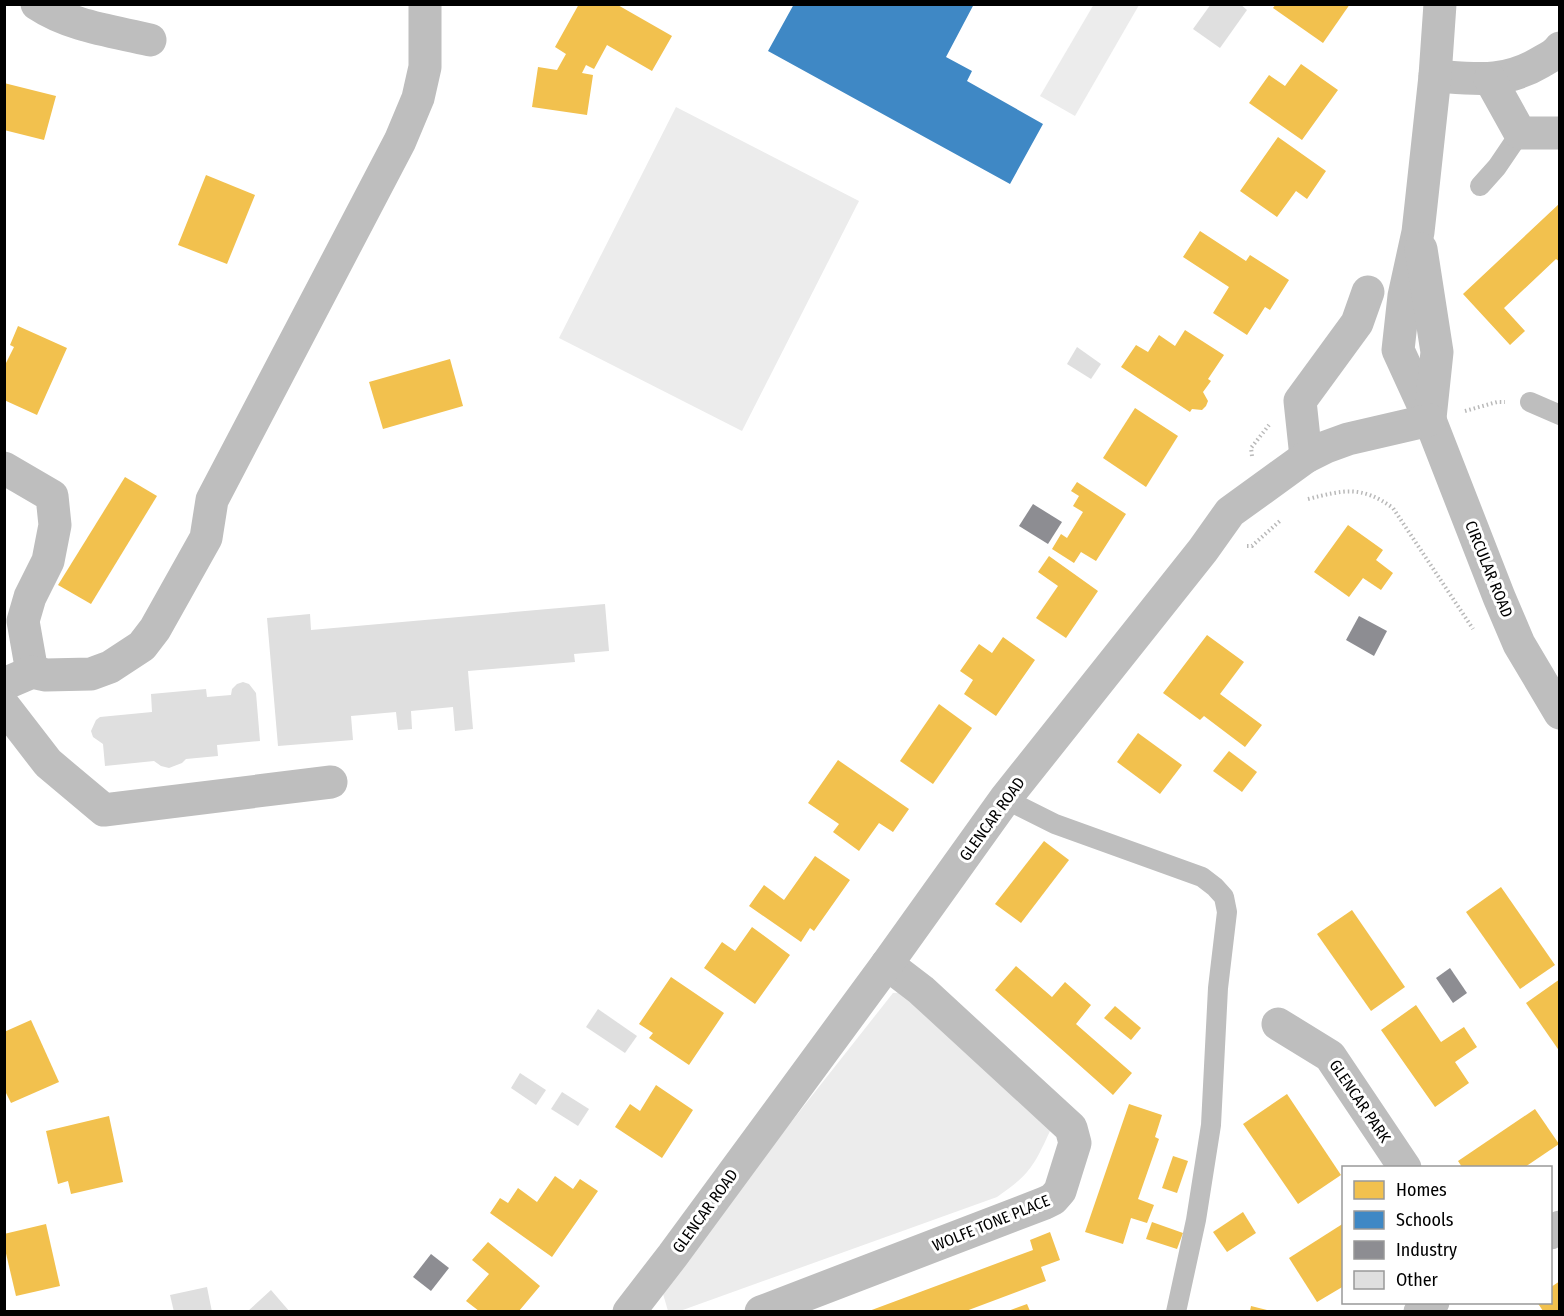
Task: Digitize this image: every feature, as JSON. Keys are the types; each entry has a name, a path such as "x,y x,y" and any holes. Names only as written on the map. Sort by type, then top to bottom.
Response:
{"street":[{"path":"37,4 50,13 81,24 150,40"},
{"path":"4,468 52,496 55,525 48,561 30,597 23,621 18,678 92,674 110,667 142,646 155,628 206,538 212,500 400,141 418,98 425,68 425,4"},
{"name":"CIRCULAR ROAD","path":"1440,4 1435,76 1418,232 1404,296 1398,350 1430,420 1519,644 1560,713"},
{"path":"1435,76 1490,80 1524,72 1555,54 1560,48"},
{"path":"1490,80 1520,133 1560,133"},
{"path":"1306,457 1300,401 1357,323 1368,292"},
{"name":"GLENCAR ROAD","path":"629,1311 673,1255 887,964 1005,799 1203,550 1230,512 1306,457 1326,447 1348,439 1430,420"},
{"path":"4,706 48,763 104,810 331,782"},
{"name":"WOLFE TONE PLACE","path":"761,1311 1045,1203 1053,1199 1060,1191 1075,1143 1075,1136 1071,1128 921,990 887,964"},
{"name":"GLENCAR PARK","path":"1278,1024 1330,1056 1404,1166"}],"lane":[{"path":"1480,186 1497,168 1520,133"},
{"path":"1530,402 1560,415"},
{"path":"1005,799 1055,824 1202,877 1224,897 1227,912 1218,988 1211,1125 1196,1220 1176,1311"}],"path":[{"path":"1430,420 1497,402 1530,402"},
{"path":"1302,501 1337,492 1358,492 1377,496 1393,508 1474,629"},
{"path":"1203,550 1252,546 1285,516"}],"shaded area":[{"path":"1094,4 1139,5 1075,116 1040,96"},
{"path":"676,107 859,201 742,431 559,338"},
{"path":"911,992 1044,1109 1050,1131 1030,1169 997,1197 680,1311 668,1311 661,1287 893,993"}],"building: Homes":[{"path":"579,4 616,4 672,36 652,71 607,45 594,69 586,65 582,73 593,75 587,115 532,107 538,67 557,70 566,54 555,47"},
{"path":"1276,4 1350,4 1323,43 1273,8"},
{"path":"1301,64 1338,90 1302,140 1249,103 1269,75 1285,86"},
{"path":"4,83 56,96 44,140 4,130"},
{"path":"1278,137 1326,171 1307,199 1296,191 1277,217 1240,191"},
{"path":"206,175 255,195 227,264 178,245"},
{"path":"1560,203 1560,262 1556,259 1504,308 1525,331 1510,345 1463,294"},
{"path":"1200,231 1246,261 1250,255 1289,280 1270,310 1265,307 1247,335 1213,313 1229,287 1183,257"},
{"path":"18,326 67,348 37,415 4,400 4,367 14,347 10,345"},
{"path":"1185,330 1224,355 1208,379 1211,381 1203,392 1208,401 1206,406 1202,410 1192,409 1190,412 1121,367 1136,345 1148,352 1159,335 1175,346"},
{"path":"450,359 463,406 383,429 369,382"},
{"path":"1135,408 1178,436 1146,487 1103,458"},
{"path":"125,477 157,496 91,604 58,585"},
{"path":"1077,482 1126,514 1096,561 1081,552 1074,563 1052,549 1061,534 1067,538 1083,512 1073,506 1079,496 1071,491"},
{"path":"1348,525 1383,550 1376,560 1393,573 1381,590 1363,578 1349,597 1314,572"},
{"path":"1049,556 1098,591 1066,638 1036,618 1058,586 1038,572"},
{"path":"1207,635 1244,662 1220,694 1262,725 1245,747 1204,716 1200,720 1163,693"},
{"path":"1003,637 1035,660 996,716 964,694 973,680 960,671 979,644 992,653"},
{"path":"939,704 972,728 933,784 900,761"},
{"path":"1138,733 1182,765 1160,794 1117,762"},
{"path":"1229,751 1257,772 1242,792 1213,771"},
{"path":"838,760 909,809 893,832 879,823 859,851 833,832 839,824 808,803"},
{"path":"1044,841 1069,860 1021,923 995,904"},
{"path":"815,856 850,880 814,931 810,928 801,942 749,906 764,885 784,900"},
{"path":"1501,887 1555,965 1520,989 1466,912"},
{"path":"1352,910 1405,987 1371,1011 1317,934"},
{"path":"752,927 790,955 755,1004 704,968 722,942 735,951"},
{"path":"1016,966 1052,997 1065,982 1091,1005 1076,1024 1132,1073 1113,1095 995,990"},
{"path":"671,977 724,1013 689,1065 649,1038 653,1033 639,1024"},
{"path":"1560,979 1560,1052 1526,1003"},
{"path":"1416,1005 1441,1042 1464,1027 1477,1047 1455,1062 1469,1083 1435,1107 1381,1030"},
{"path":"1115,1006 1141,1028 1131,1040 1104,1018"},
{"path":"31,1020 59,1082 11,1103 4,1089 4,1032"},
{"path":"656,1085 693,1110 662,1158 615,1127 630,1104 640,1111"},
{"path":"1287,1094 1341,1175 1298,1204 1243,1124"},
{"path":"1129,1104 1162,1115 1155,1137 1159,1139 1138,1199 1154,1205 1147,1223 1131,1218 1123,1244 1085,1232"},
{"path":"1535,1109 1559,1144 1526,1166 1461,1166 1458,1161"},
{"path":"109,1116 123,1182 71,1194 68,1181 58,1184 46,1131"},
{"path":"1173,1156 1188,1161 1177,1193 1162,1188"},
{"path":"555,1176 573,1189 580,1179 598,1191 552,1257 490,1213 500,1198 508,1203 518,1188 537,1202"},
{"path":"1243,1212 1256,1233 1227,1252 1213,1232"},
{"path":"1152,1222 1183,1233 1177,1249 1146,1239"},
{"path":"46,1224 60,1286 16,1296 4,1245 4,1234"},
{"path":"1342,1224 1342,1287 1317,1302 1289,1258"},
{"path":"1050,1232 1060,1260 1041,1267 1046,1281 966,1311 869,1311 1033,1250 1030,1240"},
{"path":"488,1242 540,1286 519,1311 479,1311 466,1301 489,1274 472,1260"},
{"path":"1560,1281 1560,1311 1543,1311 1538,1304 1552,1304 1552,1286"},
{"path":"1027,1304 1030,1311 1008,1311"},
{"path":"1251,1306 1271,1311 1250,1311"}],"building: Schools":[{"path":"794,4 974,4 946,57 972,71 967,81 1043,124 1010,184 768,51"}],"building: Industry":[{"path":"1033,504 1062,522 1048,544 1019,526"},
{"path":"1359,616 1387,631 1374,656 1346,640"},
{"path":"1450,968 1467,993 1453,1003 1436,978"},
{"path":"431,1254 449,1268 431,1291 413,1277"}],"building: Other":[{"path":"1211,4 1240,4 1247,10 1220,48 1193,29"},
{"path":"1077,347 1101,364 1091,379 1067,364"},
{"path":"605,604 609,651 574,654 575,662 468,671 473,729 455,731 453,707 411,711 412,729 398,730 396,712 351,716 353,740 278,746 267,618 310,614 311,630"},
{"path":"243,682 249,684 256,693 260,741 217,745 218,756 186,759 169,768 154,761 105,766 103,744 93,737 91,731 100,717 152,712 151,694 206,689 207,697 231,695 232,689"},
{"path":"598,1009 637,1036 625,1053 586,1027"},
{"path":"520,1073 546,1090 536,1105 511,1088"},
{"path":"562,1092 589,1109 578,1126 551,1109"},
{"path":"207,1287 212,1312 174,1312 170,1295"},
{"path":"271,1290 290,1312 247,1312"}]}
